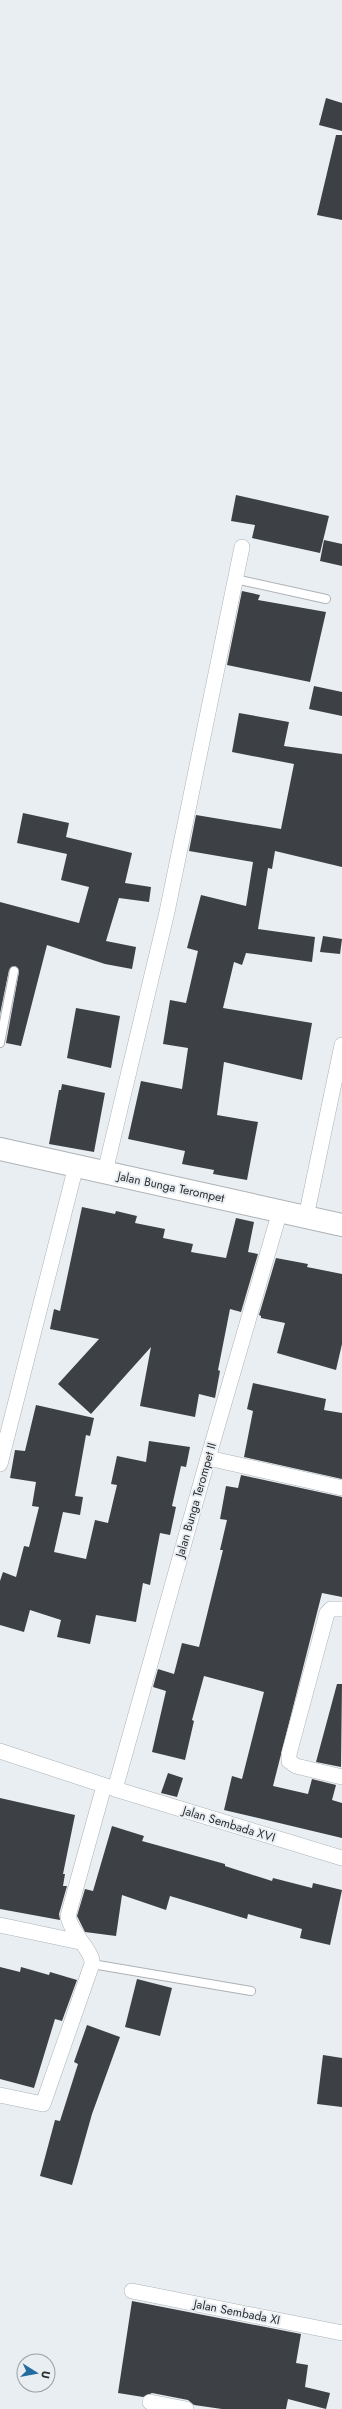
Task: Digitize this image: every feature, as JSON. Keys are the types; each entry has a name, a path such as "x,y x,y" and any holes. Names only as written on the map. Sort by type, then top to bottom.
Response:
{"street":[{"path":"105,1172 167,912 242,547"},
{"path":"306,1217 342,1045"},
{"name":"Jalan Bunga Terompet","path":"0,1149 342,1225"},
{"path":"0,1464 76,1166"},
{"name":"Jalan Bunga Terompet II","path":"92,1964 91,1954 80,1942 70,1926 68,1916 109,1788 280,1211"},
{"path":"208,1458 342,1488"},
{"path":"342,1609 331,1609 326,1613 289,1761 296,1766 342,1778"},
{"name":"Jalan Sembada XVI","path":"0,1751 109,1788 342,1858"},
{"path":"0,1925 80,1942"},
{"path":"0,2095 42,2104 92,1964"},
{"name":"Jalan Sembada XI","path":"132,2291 342,2333"},
{"path":"150,2402 186,2409"}],"lane":[{"path":"235,579 326,599"},
{"path":"0,1043 14,971"},
{"path":"92,1964 251,1991"}],"building":[{"path":"326,98 342,103 342,131 319,125"},
{"path":"336,135 342,135 342,220 317,215"},
{"path":"236,495 329,516 320,553 252,538 255,525 231,521"},
{"path":"324,540 342,544 342,566 320,561"},
{"path":"242,591 260,595 258,600 326,612 310,682 227,665"},
{"path":"314,686 342,692 342,716 309,709"},
{"path":"239,713 289,722 284,746 342,754 342,867 275,851 272,869 268,868 258,929 315,937 312,962 246,953 242,965 234,962 223,1008 312,1023 302,1080 224,1062 217,1115 258,1122 247,1180 213,1174 214,1170 182,1164 185,1151 128,1139 141,1081 182,1089 188,1048 163,1044 170,1000 186,1003 198,951 187,948 201,895 246,906 253,862 189,851 196,815 281,829 294,764 232,752"},
{"path":"23,813 69,823 66,837 132,853 125,883 151,887 149,902 119,898 106,941 136,947 132,969 105,964 47,945 21,1046 6,1043 19,972 15,966 9,970 0,1014 0,902 79,923 89,887 61,880 67,854 17,843"},
{"path":"323,936 342,939 340,954 320,952"},
{"path":"76,1008 120,1016 111,1068 67,1058"},
{"path":"62,1084 105,1093 94,1152 49,1144 59,1090 61,1090"},
{"path":"82,1207 115,1214 116,1211 137,1216 135,1223 165,1229 163,1238 193,1244 191,1252 226,1258 236,1218 254,1222 248,1252 258,1254 241,1312 230,1309 218,1370 220,1371 215,1398 199,1394 195,1417 140,1406 151,1347 91,1414 58,1384 99,1339 50,1329 54,1309 60,1311"},
{"path":"276,1258 308,1264 307,1267 342,1274 342,1344 336,1370 277,1353 285,1323 261,1318 259,1315"},
{"path":"253,1383 326,1399 324,1410 342,1413 342,1479 244,1457 253,1411 247,1409"},
{"path":"36,1405 94,1418 90,1436 86,1435 75,1496 83,1497 80,1515 63,1512 54,1552 86,1559 95,1520 108,1523 117,1485 111,1484 117,1456 146,1462 149,1441 190,1447 186,1467 181,1466 172,1506 176,1507 170,1535 160,1533 150,1585 143,1583 136,1622 96,1615 90,1644 57,1637 61,1620 30,1610 24,1632 0,1625 0,1581 3,1572 16,1577 24,1546 29,1547 39,1507 32,1506 36,1482 10,1478 15,1450 25,1451"},
{"path":"241,1475 342,1497 342,1597 322,1593 273,1786 308,1794 312,1779 336,1785 332,1800 342,1803 342,1838 224,1810 232,1776 242,1779 264,1692 204,1676 192,1720 194,1721 185,1760 152,1752 166,1691 153,1687 158,1669 174,1674 182,1643 199,1647 223,1550 220,1550 227,1520 220,1519 226,1486 238,1488"},
{"path":"337,1684 342,1684 341,1767 316,1762"},
{"path":"168,1773 183,1778 177,1797 161,1793"},
{"path":"0,1798 75,1815 63,1874 65,1874 63,1886 67,1886 59,1914 60,1920 0,1909"},
{"path":"112,1826 144,1836 142,1841 225,1864 225,1866 272,1881 273,1878 312,1888 313,1883 342,1890 330,1945 300,1938 302,1929 248,1914 247,1919 170,1896 166,1910 122,1895 116,1936 85,1932 77,1916 85,1889 93,1891"},
{"path":"0,1967 20,1972 21,1967 49,1975 50,1972 77,1980 62,2021 55,2019 34,2088 0,2079"},
{"path":"137,1979 172,1988 160,2036 125,2027"},
{"path":"87,2025 120,2037 92,2114 72,2185 40,2176 55,2120 60,2121 78,2064 74,2062"},
{"path":"323,2055 342,2058 342,2107 317,2104"},
{"path":"132,2301 301,2334 296,2363 308,2365 305,2387 330,2393 326,2409 288,2399 286,2409 222,2409 194,2405 188,2400 152,2393 143,2397 118,2393"}]}
